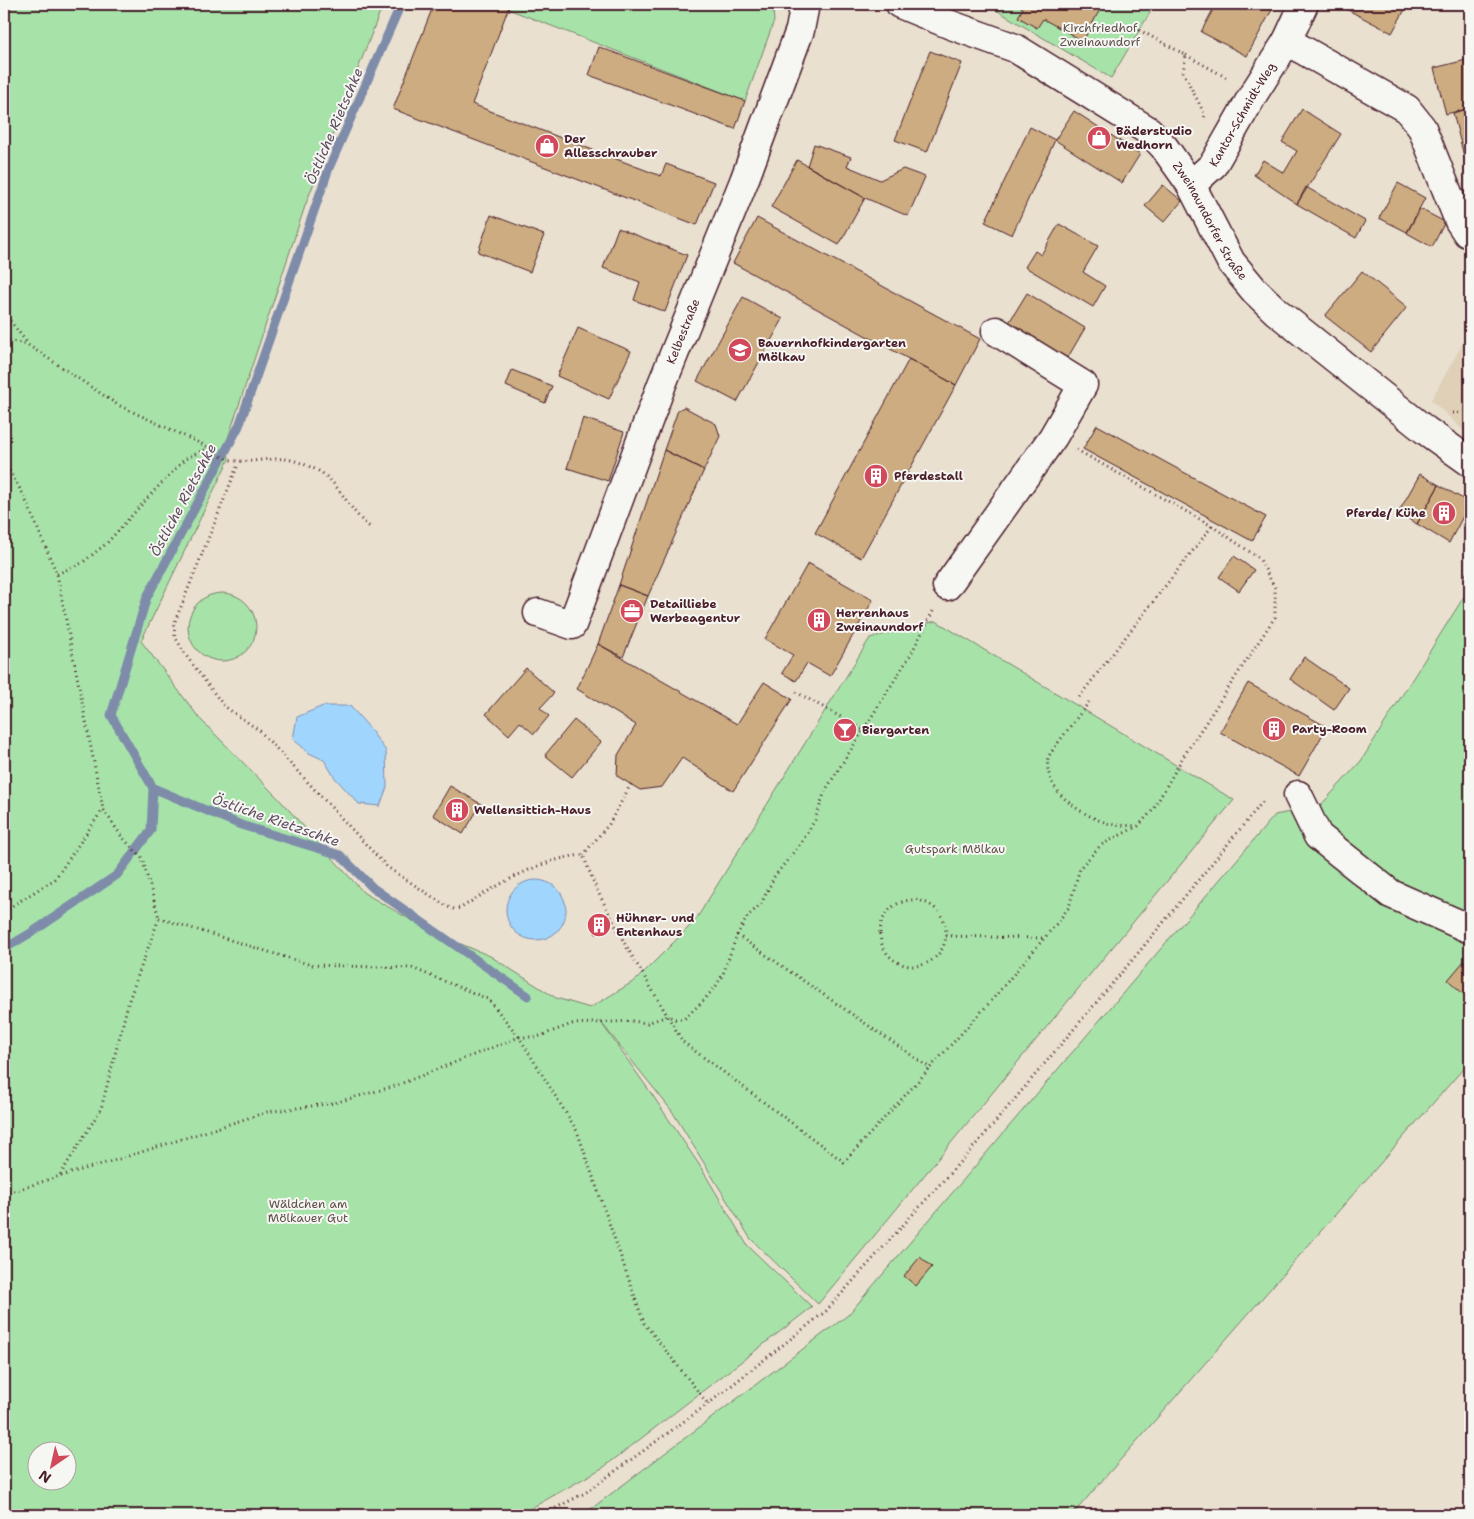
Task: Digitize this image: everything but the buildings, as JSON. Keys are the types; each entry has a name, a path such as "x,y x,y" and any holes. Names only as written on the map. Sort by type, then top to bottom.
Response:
{"street":[{"name":"Kelbestraße","path":"538,613 572,626 662,384 771,110 800,30 805,4"},
{"name":"Zweinaundorfer Straße","path":"900,4 1015,48 1149,131 1164,147 1191,185 1231,262 1255,291 1277,312 1425,430 1470,462"},
{"name":"Kantor-Schmidt-Weg","path":"1191,185 1213,166 1254,93 1288,41 1304,4"},
{"path":"1288,41 1407,109 1422,128 1459,221 1467,233 1470,234"},
{"path":"947,586 1053,437 1083,385 996,330"},
{"path":"1298,795 1318,836 1391,894 1470,929"}],"path":[{"path":"1139,30 1254,93"},
{"path":"1186,55 1183,72 1205,114 1203,123"},
{"path":"4,313 28,345 118,405 237,462 286,459 318,470 334,485 360,520 370,527"},
{"path":"4,339 28,345"},
{"path":"583,855 596,888 625,944 683,1042 844,1162 991,1001 1069,907 1080,868 1102,845 1138,826 1153,810 1183,757 1275,618 1275,588 1259,558 1212,526 1053,437"},
{"path":"57,574 82,563 107,543 184,459 208,448"},
{"path":"4,462 23,494 57,574 103,809 122,837 142,858 159,918 129,1000 101,1109 60,1176"},
{"path":"237,467 174,624 175,636 184,653 224,706 260,731 387,867 448,907 454,909 461,908 507,880 565,857 583,855 609,824 631,784"},
{"path":"1079,697 1212,526"},
{"path":"4,1194 267,1112 334,1103 394,1086 519,1037 537,1037 572,1024 631,1021 647,1023 668,1016 675,1019 684,1019 712,991 723,974 737,935 748,916 761,904 774,877 801,843 815,820 826,791 911,654 947,586"},
{"path":"796,692 864,730"},
{"path":"1089,702 1048,757 1049,775 1061,796 1074,808 1110,824 1138,826"},
{"path":"542,1515 584,1493 708,1404 826,1311 986,1133 1264,800"},
{"path":"4,911 55,879 103,809"},
{"path":"907,900 915,900 926,903 936,910 945,925 946,936 940,952 932,961 921,965 909,966 898,963 886,952 881,942 880,931 883,920 889,910 896,904 907,900"},
{"path":"159,918 311,965 412,968 488,999 519,1037 577,1131 644,1323 708,1404"},
{"path":"737,935 930,1068"},
{"path":"946,936 1044,938"}],"shaded area":[{"path":"1470,330 1470,437 1431,400"}],"green space":[{"name":"Wäldchen am Mölkauer Gut","path":"4,4 383,4 305,206 227,441 229,459 141,641 200,719 278,798 364,893 432,932 490,956 556,998 590,1008 636,980 695,921 870,638 936,621 1234,800 818,1304 750,1238 672,1111 600,1021 700,1166 747,1245 812,1307 604,1467 519,1515 4,1515"},
{"path":"510,4 766,4 773,10 774,21 745,101 508,9"},
{"name":"Kirchfriedhof Zweinaundorf","path":"986,4 1155,4 1111,78"},
{"path":"1470,587 1470,1061 1072,1515 583,1515 848,1315 1275,815 1320,806 1361,761"},
{"path":"229,593 241,599 250,608 256,620 254,640 246,651 229,661 215,661 198,651 190,640 188,620 198,603 209,595"}],"water":[{"path":"323,706 350,706 386,751 387,787 380,806 359,804 335,778 324,760 309,753 293,739 297,717"},
{"path":"536,880 553,885 561,893 566,910 561,927 553,935 536,940 519,935 511,927 506,910 511,893 519,885"}],"waterway":[{"name":"Östliche Rietschke","path":"4,949 117,875 151,830 153,788 111,715 147,597 239,426 329,168 401,4"},
{"name":"Östliche Rietzschke","path":"153,788 241,825 340,855 373,888 528,996"}],"place":[{"name":"Bäderstudio Wedhorn","path":"1099,138"},
{"name":"Der Allesschrauber","path":"547,146"},
{"name":"Bauernhofkindergarten Mölkau","path":"740,350"},
{"name":"Pferdestall","path":"876,476"},
{"name":"Pferde/ Kühe","path":"1444,513"},
{"name":"Detailliebe Werbeagentur","path":"632,611"},
{"name":"Herrenhaus Zweinaundorf","path":"819,620"},
{"name":"Party-Room","path":"1274,729"},
{"name":"Biergarten","path":"845,730"},
{"name":"Wellensittich-Haus","path":"457,810"},
{"name":"Hühner- und Entenhaus","path":"599,925"}],"park label":[{"name":"Gutspark Mölkau","path":"955,849"}]}
